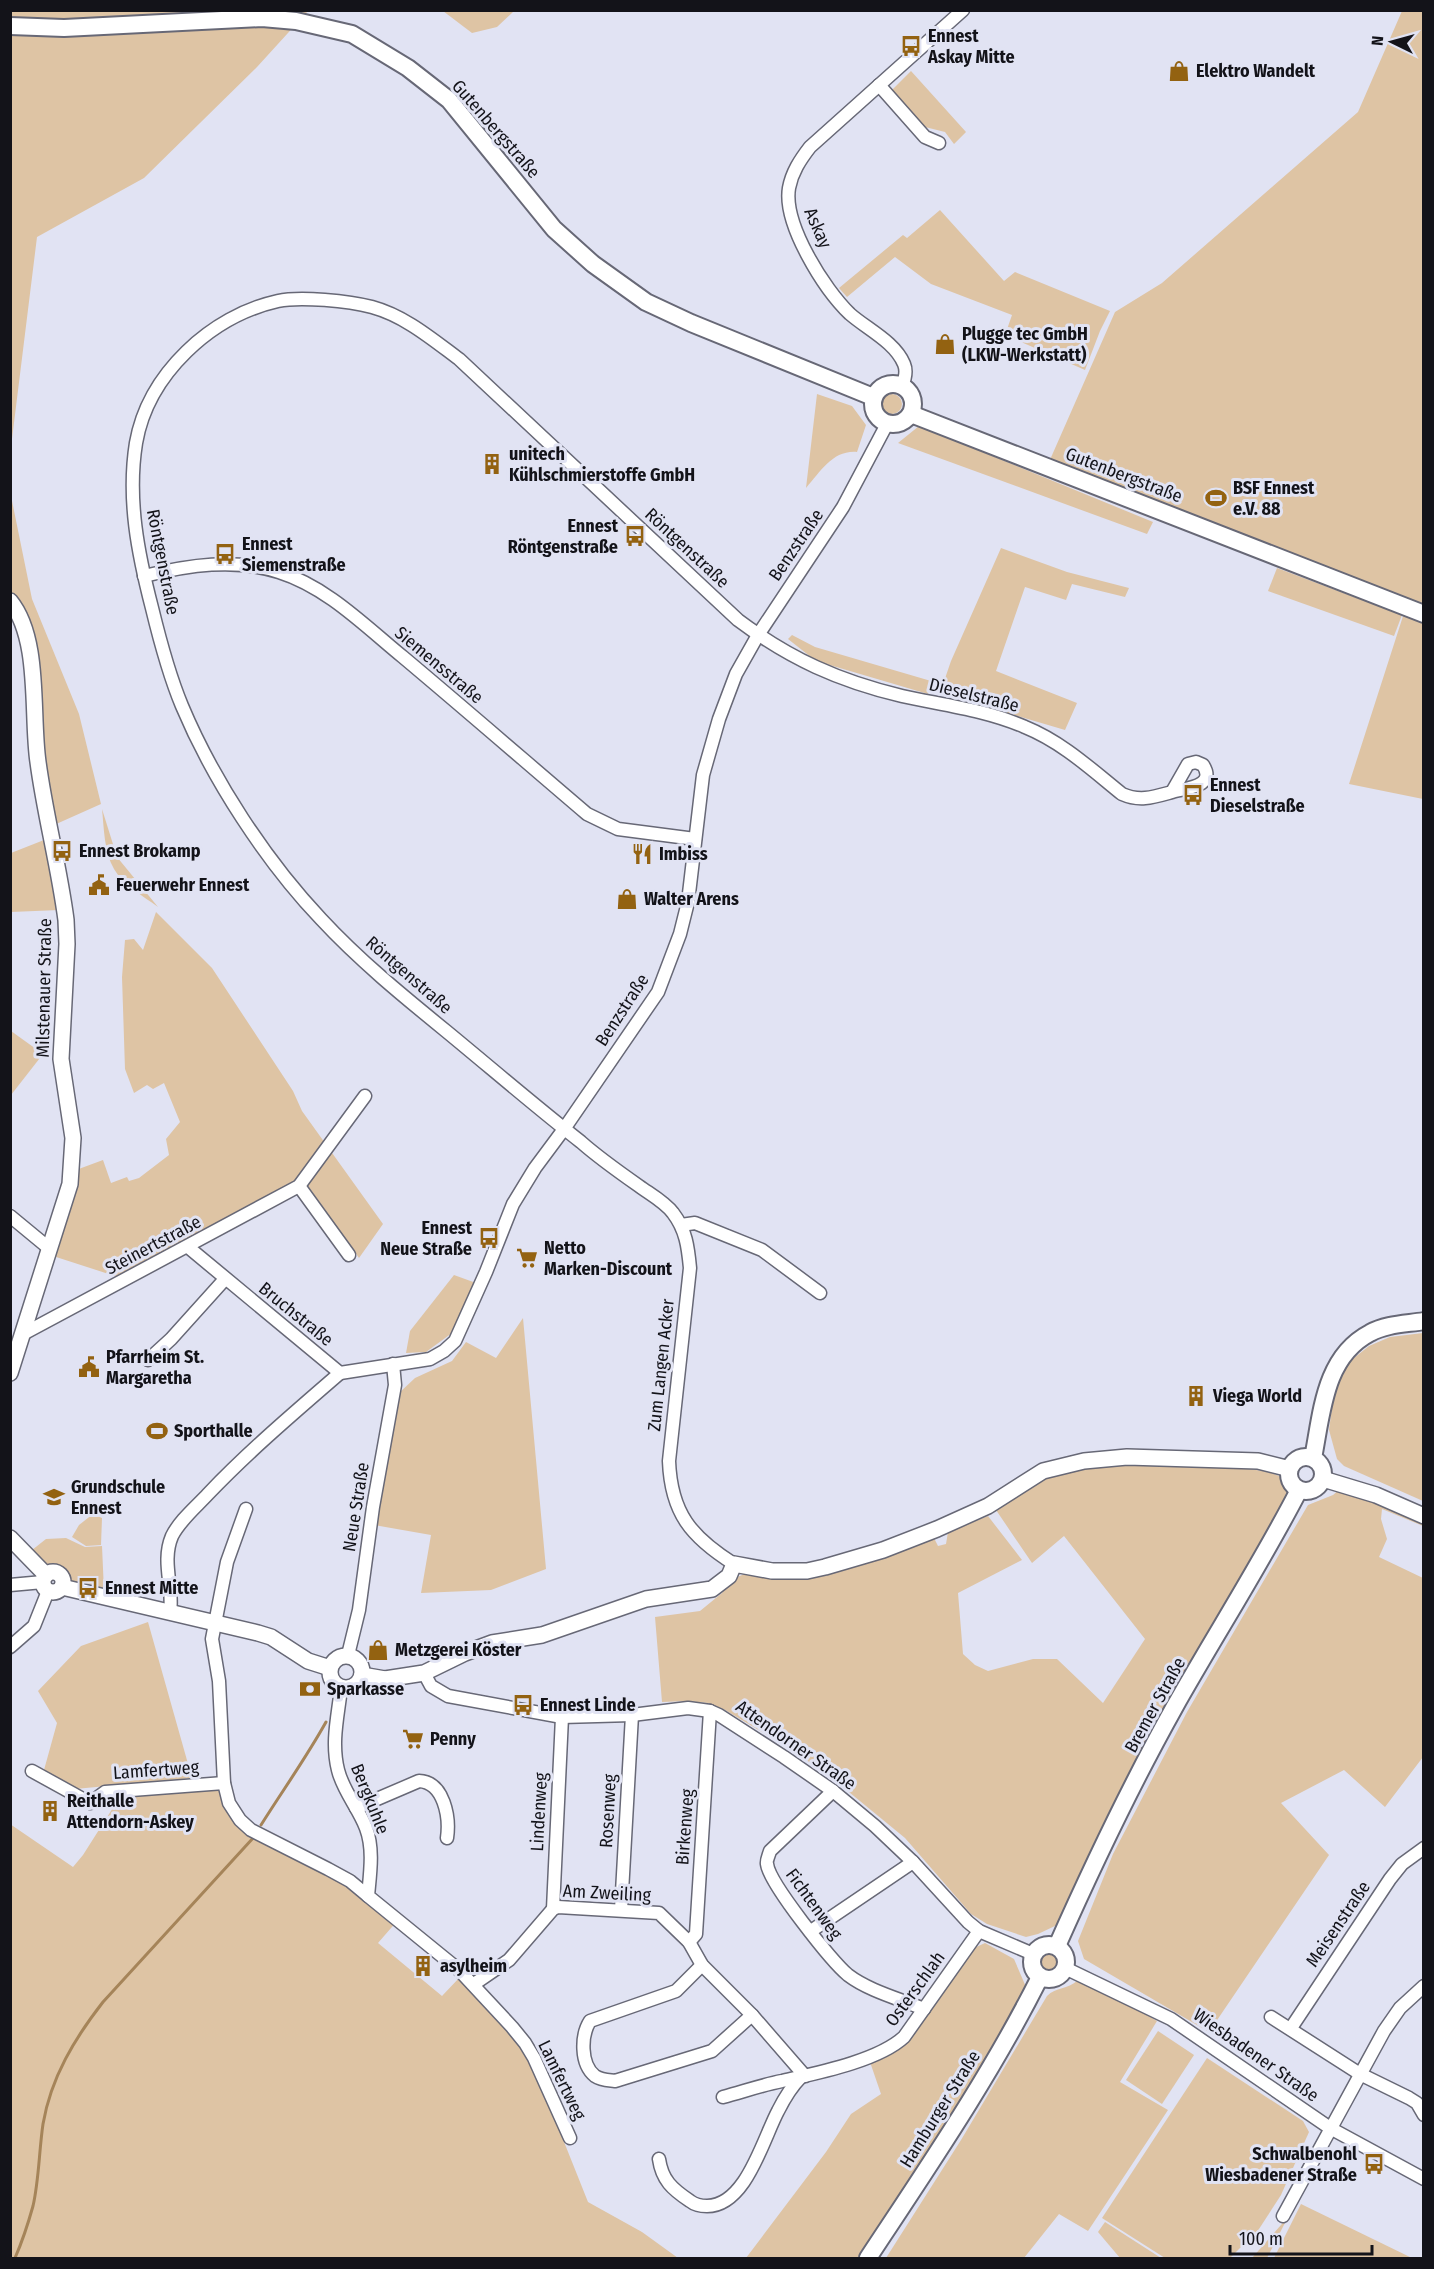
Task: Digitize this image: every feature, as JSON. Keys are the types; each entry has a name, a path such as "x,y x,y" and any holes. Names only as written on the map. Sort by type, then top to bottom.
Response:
{"main road":[{"name":"Gutenbergstraße","path":"10,26 64,28 262,18 296,21 352,34 408,68 449,100 554,229 593,264 646,302 713,332 873,397"},
{"path":"885,385 902,386 910,393 913,400 911,414 898,424 887,424 874,413 873,397 885,385"},
{"name":"Gutenbergstraße","path":"911,414 1424,614"},
{"path":"1313,1458 1326,1391 1336,1365 1349,1347 1370,1333 1390,1326 1424,1321"},
{"path":"1313,1458 1321,1464 1323,1479 1311,1491 1299,1490 1291,1483 1290,1469 1297,1459 1313,1458"},
{"name":"Bremer Straße","path":"1057,1946 1124,1803 1174,1708 1276,1534 1299,1490"},
{"path":"1043,1945 1057,1946 1065,1956 1065,1968 1056,1977 1048,1979 1040,1977 1031,1964 1033,1954 1043,1945"},
{"name":"Hamburger Straße","path":"868,2259 945,2141 1026,2006 1040,1977"}],"street":[{"name":"Askay","path":"902,386 906,375 904,364 894,349 849,312 824,281 801,241 790,211 792,175 798,162 810,147 963,10"},
{"path":"879,85 925,137 939,143"},
{"name":"Röntgenstraße","path":"564,1129 377,973 320,918 259,843 219,780 182,706 160,641 134,527 133,477 137,438 154,393 177,361 206,333 242,313 281,301 326,300 372,307 412,324 459,359 738,620 758,635"},
{"name":"Benzstraße","path":"393,1364 430,1359 455,1341 513,1204 535,1168 658,992 681,934 693,869 703,775 719,719 736,674 758,635 843,507 887,424"},
{"name":"Siemensstraße","path":"144,576 184,566 243,564 304,581 347,611 587,814 618,829 695,839"},
{"name":"Milstenauer Straße","path":"10,601 18,612 29,642 33,723 38,763 66,920 61,1059 73,1138 70,1184 10,1373"},
{"name":"Dieselstraße","path":"758,635 811,666 840,678 902,696 994,715 1026,727 1064,748 1122,794 1132,799 1172,792"},
{"name":"Steinertstraße","path":"23,1334 298,1186 364,1096"},
{"name":"Zum Langen Acker","path":"564,1129 601,1159 671,1209 681,1225 687,1241 690,1268 669,1461 670,1478 679,1510 689,1528 702,1542 734,1564"},
{"path":"298,1186 349,1255"},
{"path":"10,1216 50,1250"},
{"path":"681,1225 695,1223 708,1227 762,1250 820,1293"},
{"name":"Bruchstraße","path":"188,1247 340,1373"},
{"path":"148,1360 171,1339 225,1279"},
{"path":"170,1613 172,1602 167,1570 168,1552 173,1536 186,1517 235,1465 340,1373 393,1364"},
{"name":"Neue Straße","path":"348,1655 359,1610 373,1507 395,1386 393,1364"},
{"path":"362,1675 385,1679 424,1673 492,1643 542,1635 645,1599 712,1589 729,1576 734,1564 772,1571 807,1571 883,1550 983,1509 1043,1471 1084,1461 1127,1457 1258,1461 1290,1469"},
{"path":"1323,1479 1376,1495 1424,1516"},
{"path":"215,1623 227,1562 246,1509"},
{"path":"10,1538 50,1584"},
{"path":"10,1585 50,1584 271,1637 308,1661 330,1668"},
{"path":"10,1647 34,1626 50,1584"},
{"name":"Lamfertweg","path":"215,1623 212,1639 219,1681 224,1782 229,1803 240,1820 251,1830 350,1881 368,1896"},
{"path":"348,1655 359,1662 362,1675 356,1685 341,1688 331,1680 330,1668 338,1657 348,1655"},
{"name":"Attendorner Straße","path":"424,1673 431,1686 448,1696 562,1717 632,1715 688,1708 710,1711 784,1756 833,1791 914,1862 956,1910 979,1931 1033,1954"},
{"name":"Bergkuhle","path":"341,1688 334,1730 334,1749 342,1784 365,1826 370,1847 368,1896"},
{"name":"Birkenweg","path":"689,1942 696,1934 710,1711"},
{"name":"Rosenweg","path":"621,1910 632,1715"},
{"name":"Lindenweg","path":"553,1909 562,1717"},
{"name":"Lamfertweg","path":"32,1771 90,1803 105,1792 224,1782"},
{"path":"356,1808 418,1781 426,1782 439,1791 449,1825 447,1838"},
{"name":"Fichtenweg","path":"833,1791 770,1851 766,1863 776,1887 849,1976 924,2009"},
{"name":"Meisenstraße","path":"1291,2028 1390,1879 1402,1864 1424,1848"},
{"path":"811,1931 914,1862"},
{"path":"368,1896 474,1984"},
{"name":"Am Zweiling","path":"474,1984 509,1960 553,1909 558,1907 659,1913 689,1942 702,1965 752,2015 803,2076"},
{"name":"Osterschlah","path":"723,2097 879,2054 894,2046 904,2037 979,1931"},
{"path":"702,1965 676,1991 590,2020 582,2039 585,2058 592,2074 602,2080 615,2081 712,2051 752,2015"},
{"name":"Wiesbadener Straße","path":"1065,1968 1171,2019 1330,2128 1424,2179"},
{"name":"Lamfertweg","path":"474,1984 525,2043 570,2138"},
{"path":"1283,2216 1360,2074 1400,2008 1424,1986"},
{"path":"1271,2017 1360,2074 1417,2103 1424,2115"},
{"path":"659,2158 661,2174 676,2192 693,2204 714,2206 726,2201 742,2184 777,2112 792,2086 803,2076"}],"shaded area":[{"path":"11,11 308,11 257,67 144,178 37,237 11,447"},
{"path":"443,11 514,11 497,27 472,33"},
{"path":"1402,11 1423,11 1423,799 1349,784 1404,613 1253,557 1175,516 1049,462 1115,312 1162,283 1358,112"},
{"path":"911,71 966,132 954,144 945,132 925,127 891,91"},
{"path":"940,210 1004,281 1015,272 1110,311 1085,370 1005,335 1012,315 931,284 895,257 847,297 839,288 903,235 907,238"},
{"path":"817,394 852,406 866,425 857,452 841,454 834,458 806,488"},
{"path":"888,394 896,394 902,400 902,408 896,414 888,414 882,408 882,400"},
{"path":"919,426 1153,522 1147,534 898,443"},
{"path":"10,491 32,599 79,714 101,804 54,825 40,727 11,595"},
{"path":"1001,548 1067,572 1129,588 1125,597 1072,584 1066,600 1025,587 996,671 1077,703 1065,730 940,693 951,661"},
{"path":"1277,568 1402,615 1394,636 1268,591"},
{"path":"792,635 815,647 931,681 928,694 816,661 788,639"},
{"path":"102,809 117,857 158,907 128,885 114,869 106,848"},
{"path":"44,840 59,910 11,912 11,853"},
{"path":"156,912 212,968 293,1091 302,1111 383,1224 359,1258 301,1176 293,1184 121,1278 53,1256 76,1170 103,1160 111,1183 127,1177 129,1181 139,1178 169,1155 166,1139 180,1122 164,1083 153,1089 147,1085 134,1093 125,1069 122,977 125,940 134,939 143,950"},
{"path":"11,1031 43,1054 11,1095"},
{"path":"454,1275 476,1283 452,1333 426,1352 406,1353 410,1331"},
{"path":"523,1318 546,1569 491,1590 421,1593 431,1535 374,1525 398,1394 415,1378 452,1361 466,1342 496,1358"},
{"path":"1423,1333 1423,1501 1344,1466 1337,1459 1329,1430 1334,1392 1344,1366 1369,1346 1390,1337"},
{"path":"1129,1463 1185,1464 1256,1470 1272,1473 1282,1478 1287,1492 1280,1518 1057,1925 1026,1937 987,1924 971,1914 905,1838 827,1774 725,1710 708,1703 662,1702 655,1617 700,1611 722,1593 730,1580 747,1573 780,1577 934,1538 938,1546 946,1544 948,1532 988,1516 1022,1560 958,1593 963,1654 975,1665 988,1671 1033,1659 1057,1659 1103,1703 1145,1639 1064,1536 1032,1563 996,1510 1047,1476 1085,1466"},
{"path":"1340,1489 1423,1521 1423,1526 1382,1509 1381,1519 1387,1539 1379,1557 1423,1578 1423,1757 1385,1807 1344,1770 1281,1803 1329,1855 1209,2032 1084,1959 1078,1941 1113,1854 1187,1712 1308,1505 1333,1495"},
{"path":"93,1514 102,1518 101,1545 86,1546 72,1537 79,1525"},
{"path":"66,1538 85,1547 102,1546 104,1591 71,1583 62,1571 43,1566 27,1554 46,1539"},
{"path":"148,1622 192,1778 75,1789 44,1770 57,1723 38,1691 81,1646"},
{"path":"219,1787 243,1830 344,1880 398,1920 378,1943 442,1996 460,1977 509,2027 531,2059 588,2202 642,2232 678,2258 11,2258 10,1824 73,1867 123,1792"},
{"path":"985,1943 1014,1959 1026,1987 959,2112 860,2258 746,2258 826,2152 851,2114 881,2094 870,2062 899,2049 972,1949"},
{"path":"1048,1951 1055,1954 1058,1961 1055,1968 1048,1971 1041,1968 1038,1961 1041,1954"},
{"path":"1077,1981 1126,2003 1157,2021 1120,2082 1168,2110 1088,2231 1059,2214 1024,2258 886,2258 961,2140 1047,1996"},
{"path":"1158,2031 1194,2055 1162,2104 1126,2080"},
{"path":"1207,2058 1303,2121 1309,2132 1281,2195 1259,2229 1230,2258 1165,2258 1102,2218"},
{"path":"1301,2204 1412,2258 1274,2258"},
{"path":"1288,2217 1267,2258 1252,2258"},
{"path":"1105,2222 1161,2258 1120,2258 1098,2232"}],"waterway":[{"path":"261,1825 326,1722"},
{"path":"15,2258 33,2206 47,2107 58,2074 74,2044 103,2002 254,1837"}],"place":[{"name":"Ennest Askay Mitte","path":"911,46"},
{"name":"Elektro Wandelt","path":"1179,71"},
{"name":"Plugge tec GmbH (LKW-Werkstatt)","path":"945,344"},
{"name":"unitech Kühlschmierstoffe GmbH","path":"492,464"},
{"name":"BSF Ennest e.V. 88","path":"1216,498"},
{"name":"Ennest Röntgenstraße","path":"635,536"},
{"name":"Ennest Siemenstraße","path":"225,554"},
{"name":"Ennest Dieselstraße","path":"1193,795"},
{"name":"Ennest Brokamp","path":"62,851"},
{"name":"Imbiss","path":"642,854"},
{"name":"Feuerwehr Ennest","path":"99,885"},
{"name":"Walter Arens","path":"627,899"},
{"name":"Ennest Neue Straße","path":"489,1238"},
{"name":"Netto Marken-Discount","path":"527,1258"},
{"name":"Pfarrheim St. Margaretha","path":"89,1367"},
{"name":"Viega World","path":"1196,1396"},
{"name":"Sporthalle","path":"157,1431"},
{"name":"Grundschule Ennest","path":"54,1497"},
{"name":"Ennest Mitte","path":"88,1588"},
{"name":"Metzgerei Köster","path":"378,1650"},
{"name":"Sparkasse","path":"310,1689"},
{"name":"Ennest Linde","path":"523,1705"},
{"name":"Penny","path":"413,1739"},
{"name":"Reithalle Attendorn-Askey","path":"50,1811"},
{"name":"asylheim","path":"423,1966"},
{"name":"Schwalbenohl Wiesbadener Straße","path":"1374,2164"}]}
